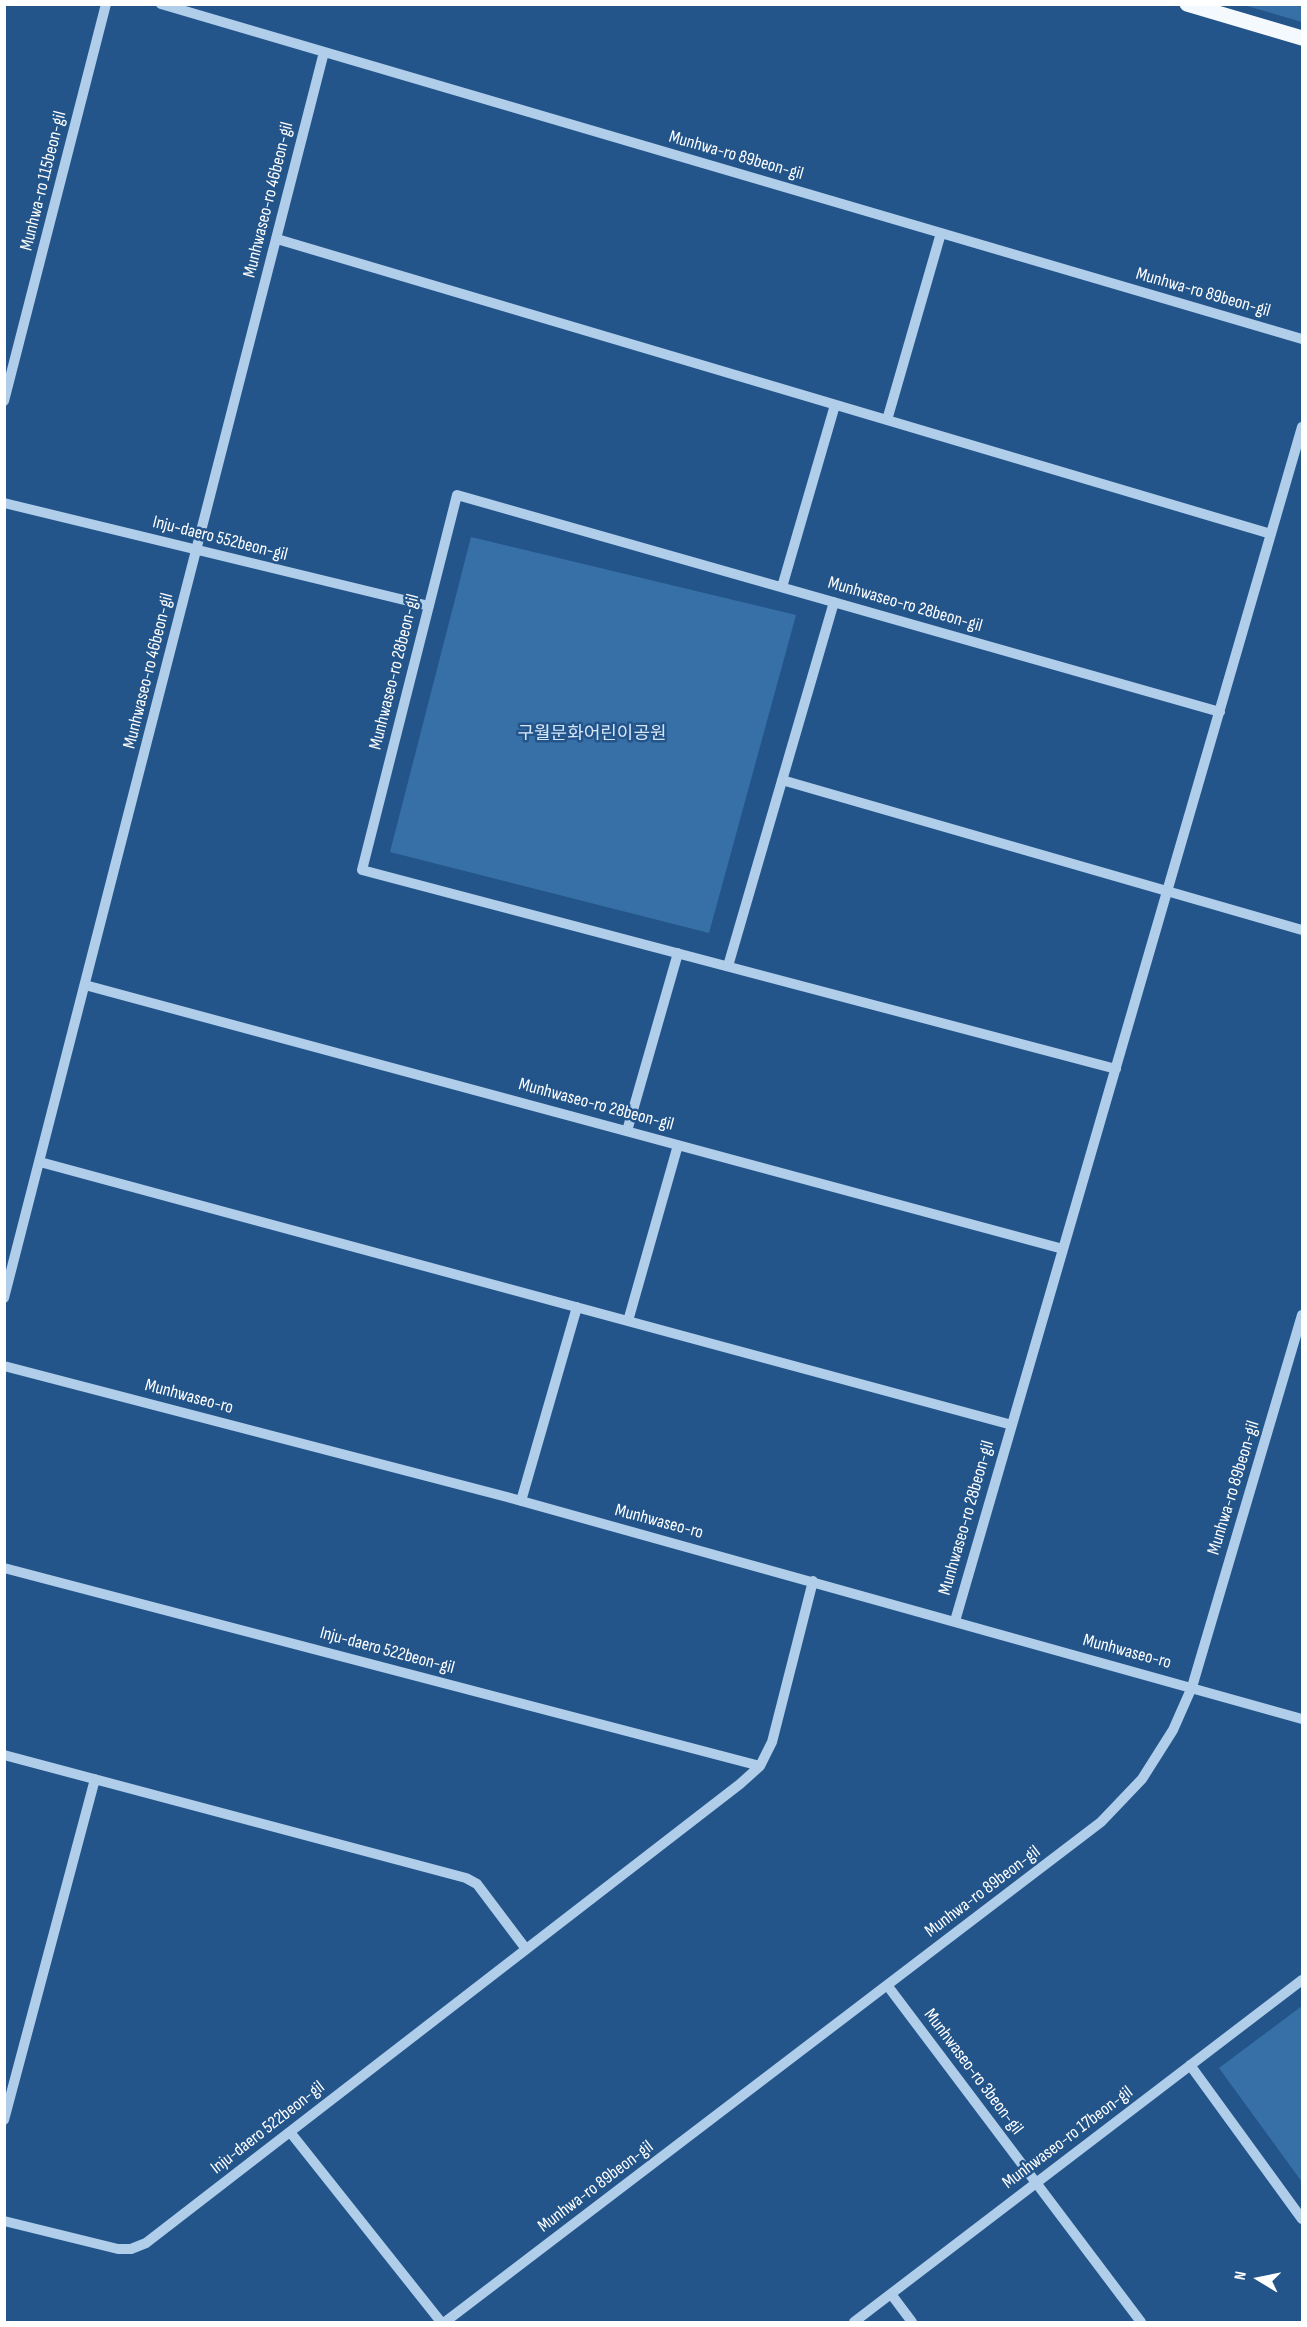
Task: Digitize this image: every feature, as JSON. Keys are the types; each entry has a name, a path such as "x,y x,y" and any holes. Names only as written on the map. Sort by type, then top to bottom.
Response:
{"main road":[{"path":"1187,4 1302,38"}],"street":[{"name":"Munhwa-ro 115beon-gil","path":"4,401 106,4"},
{"name":"Munhwa-ro 89beon-gil","path":"161,4 1302,339"},
{"name":"Munhwaseo-ro 46beon-gil","path":"4,1298 324,52"},
{"path":"887,420 941,233"},
{"path":"277,239 1271,534"},
{"path":"782,587 835,405"},
{"name":"Munhwaseo-ro 28beon-gil","path":"955,1621 1302,428"},
{"name":"Munhwaseo-ro 28beon-gil","path":"1116,1069 362,870 457,495 1220,712"},
{"name":"Inju-daero 552beon-gil","path":"4,503 429,606"},
{"path":"728,966 834,602"},
{"path":"782,780 1302,930"},
{"path":"627,1131 678,953"},
{"name":"Munhwaseo-ro 28beon-gil","path":"85,985 1063,1249"},
{"path":"628,1321 678,1144"},
{"name":"Munhwaseo-ro 28beon-gil","path":"40,1162 1012,1425"},
{"path":"521,1501 577,1307"},
{"name":"Munhwa-ro 89beon-gil","path":"443,2322 1101,1822 1142,1779 1173,1730 1192,1687 1302,1315"},
{"name":"Munhwaseo-ro","path":"4,1366 521,1501 1302,1719"},
{"name":"Inju-daero 522beon-gil","path":"4,1568 760,1767"},
{"name":"Inju-daero 522beon-gil","path":"4,2221 118,2250 131,2249 146,2243 760,1767 772,1742 813,1581"},
{"path":"4,1755 466,1878 477,1884 526,1949"},
{"path":"4,2120 95,1779"},
{"name":"Munhwaseo-ro 17beon-gil","path":"854,2322 1302,1980"},
{"name":"Munhwaseo-ro 3beon-gil","path":"887,1985 1141,2322"},
{"path":"1190,2066 1302,2219"},
{"path":"290,2132 443,2322"},
{"path":"891,2294 912,2322"}],"green space":[{"path":"1244,5 1302,5 1302,22"},
{"name":"구월문화어린이공원","path":"471,537 796,615 709,933 390,852"},
{"path":"1302,2006 1302,2182 1219,2068"}]}
